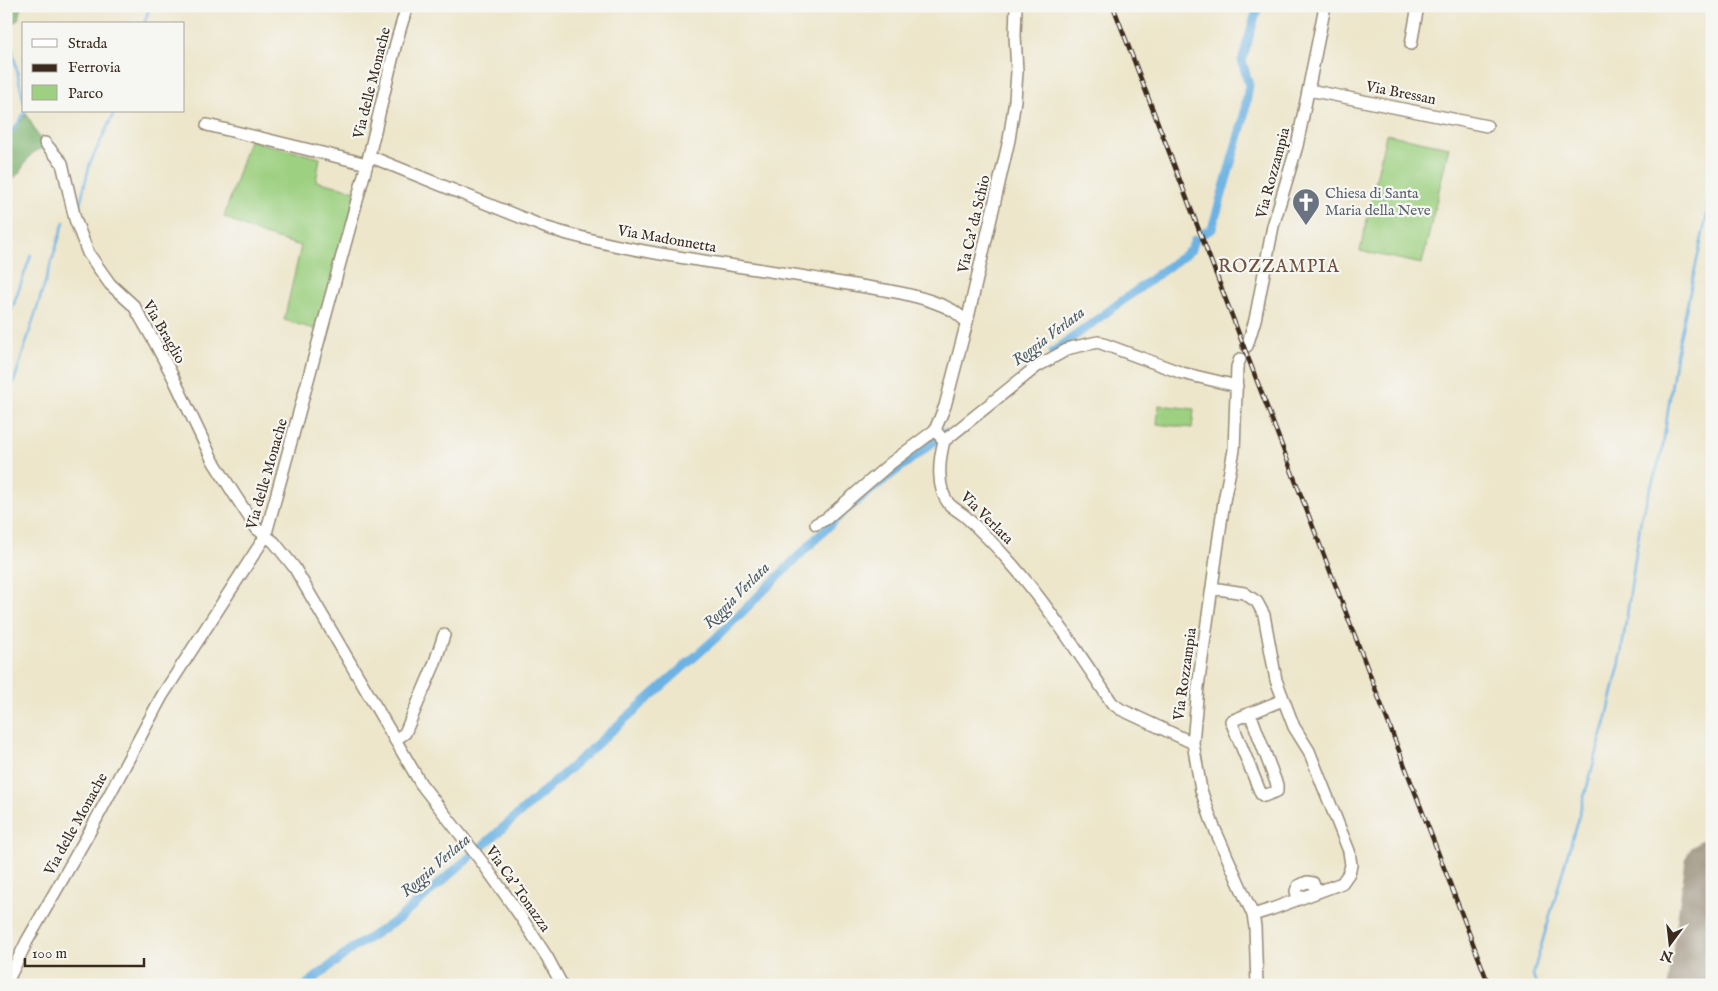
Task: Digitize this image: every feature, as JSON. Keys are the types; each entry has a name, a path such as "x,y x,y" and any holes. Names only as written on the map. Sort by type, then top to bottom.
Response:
{"street":[{"name":"Via delle Monache","path":"6,984 27,941 90,831 162,696 265,537 368,160 407,6"},
{"name":"Via Ca' da Schio","path":"940,436 945,406 967,322 1007,150 1015,100 1017,72 1016,6"},
{"name":"Via Rozzampia","path":"1247,346 1255,320 1273,226 1297,146 1325,6"},
{"path":"1411,44 1418,6"},
{"name":"Via Bressan","path":"1309,90 1487,126"},
{"path":"207,125 368,160"},
{"name":"Via Braglio","path":"45,142 62,163 74,219 88,253 110,284 134,306 154,340 212,459 257,529 265,537"},
{"name":"Via Madonnetta","path":"368,160 570,235 633,250 767,270 917,297 952,310 967,322"},
{"path":"816,524 826,519 891,463 940,436 1036,367 1070,348 1098,342 1182,373 1236,386"},
{"name":"Via Rozzampia","path":"1240,358 1236,367 1234,450 1228,477 1198,688 1193,743 1201,790 1213,825 1254,915 1257,985"},
{"name":"Via Verlata","path":"940,436 940,474 942,487 949,504 972,523 1008,560 1034,591 1112,703 1120,709 1193,743"},
{"name":"Via Ca' Tonazza","path":"265,537 274,542 294,567 421,784 519,914 547,957 562,985"},
{"path":"1212,588 1244,593 1257,602 1264,615 1276,680 1294,727 1309,751 1348,851 1351,864 1349,874 1342,883 1254,915"},
{"path":"395,740 405,733 434,665 444,635"},
{"path":"1250,712 1277,785 1276,791 1264,796 1261,794 1231,721 1250,712 1283,700"}],"green space":[{"path":"6,6 22,6 18,20 9,25"},
{"path":"26,113 44,147 33,153 19,173 6,183 6,135 22,120"},
{"path":"1386,134 1449,147 1422,264 1360,251"},
{"path":"249,140 320,158 316,181 357,191 320,331 284,320 301,246 261,234 224,217"},
{"path":"1159,405 1194,409 1192,428 1157,424"}],"waterway":[{"path":"145,22 150,6"},
{"name":"Roggia Verlata","path":"1204,233 1212,229 1243,121 1249,85 1242,61 1258,6"},
{"path":"6,20 22,94"},
{"path":"6,137 13,132 24,112"},
{"path":"79,208 90,163 115,112"},
{"path":"1536,985 1533,974 1606,721 1620,662 1641,518 1662,452 1676,355 1707,215 1712,149"},
{"path":"6,407 64,222"},
{"name":"Roggia Verlata","path":"1053,352 1191,250 1195,240"},
{"path":"6,326 31,255"},
{"name":"Roggia Verlata","path":"306,985 353,948 397,920 717,637 844,511 945,433"}],"runway":[{"path":"1695,985 1712,865"}],"railway":[{"path":"1113,6 1489,985"}],"place":[{"name":"Chiesa di Santa Maria della Neve","path":"1306,226"}],"district":[{"name":"ROZZAMPIA","path":"1279,267"}]}
